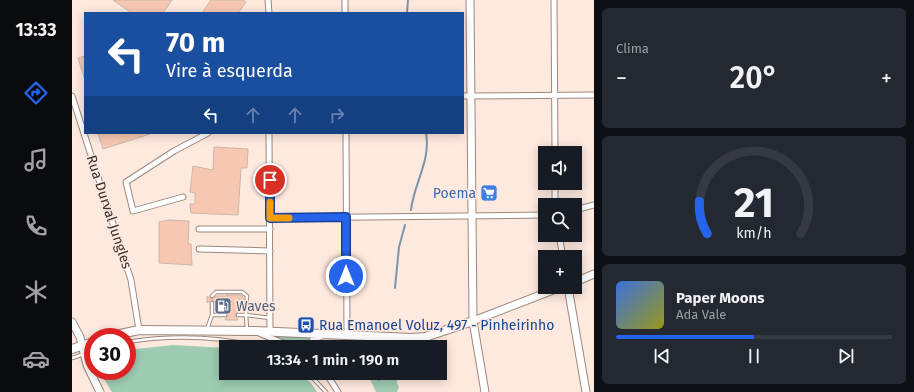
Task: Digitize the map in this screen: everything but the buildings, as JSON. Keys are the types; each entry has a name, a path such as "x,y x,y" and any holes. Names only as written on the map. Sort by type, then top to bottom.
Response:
{"main road":[{"path":"136,331 270,332 412,338 425,337 473,321"},
{"path":"314,340 316,337 322,334"},
{"path":"72,349 82,345"}],"street":[{"path":"268,0 268,12"},
{"path":"345,0 345,12"},
{"path":"470,0 467,96 472,216 473,321 485,392"},
{"path":"554,0 555,146"},
{"path":"467,96 594,95"},
{"name":"Rua Durval Jungles","path":"72,96 84,133"},
{"name":"Rua Durval Jungles","path":"84,134 131,280 139,330"},
{"path":"183,197 133,210 126,182 174,151 206,134"},
{"path":"269,134 270,332"},
{"path":"346,134 347,335"},
{"path":"582,208 594,205"},
{"path":"270,218 538,215"},
{"path":"199,229 270,229"},
{"path":"200,249 270,250"},
{"path":"582,279 594,274"},
{"path":"473,321 544,294"},
{"path":"569,294 586,392"},
{"path":"72,322 82,345 84,354"},
{"path":"251,332 273,340"},
{"path":"93,380 100,392"},
{"path":"330,380 338,392"}],"lane":[{"path":"212,296 216,292 245,294 247,296 246,315 251,332"},
{"path":"206,331 212,315 212,303"},
{"path":"212,315 225,315"},
{"path":"238,315 270,318"},
{"path":"136,341 197,337 230,340"},
{"path":"72,358 84,354"},
{"path":"315,380 326,392"}],"green space":[{"path":"277,334 317,335 313,340 282,340 277,338"},
{"path":"173,345 219,348 219,380 307,380 317,392 112,392 105,380 136,380 136,349"},
{"path":"370,380 397,380 399,387 397,392 376,392"}],"waterway":[{"path":"407,12 408,0"},
{"path":"411,210 426,153 426,134"},
{"path":"395,288 399,247 405,225"}],"slow traffic":[{"path":"270,202 270,218 289,218"}],"place":[{"name":"Poema","path":"489,193"},
{"name":"Waves","path":"223,306"},
{"name":"Rua Emanoel Voluz, 497 - Pinheirinho","path":"306,325"}],"route":[{"path":"270,180 270,218 346,217 346,276"}]}
